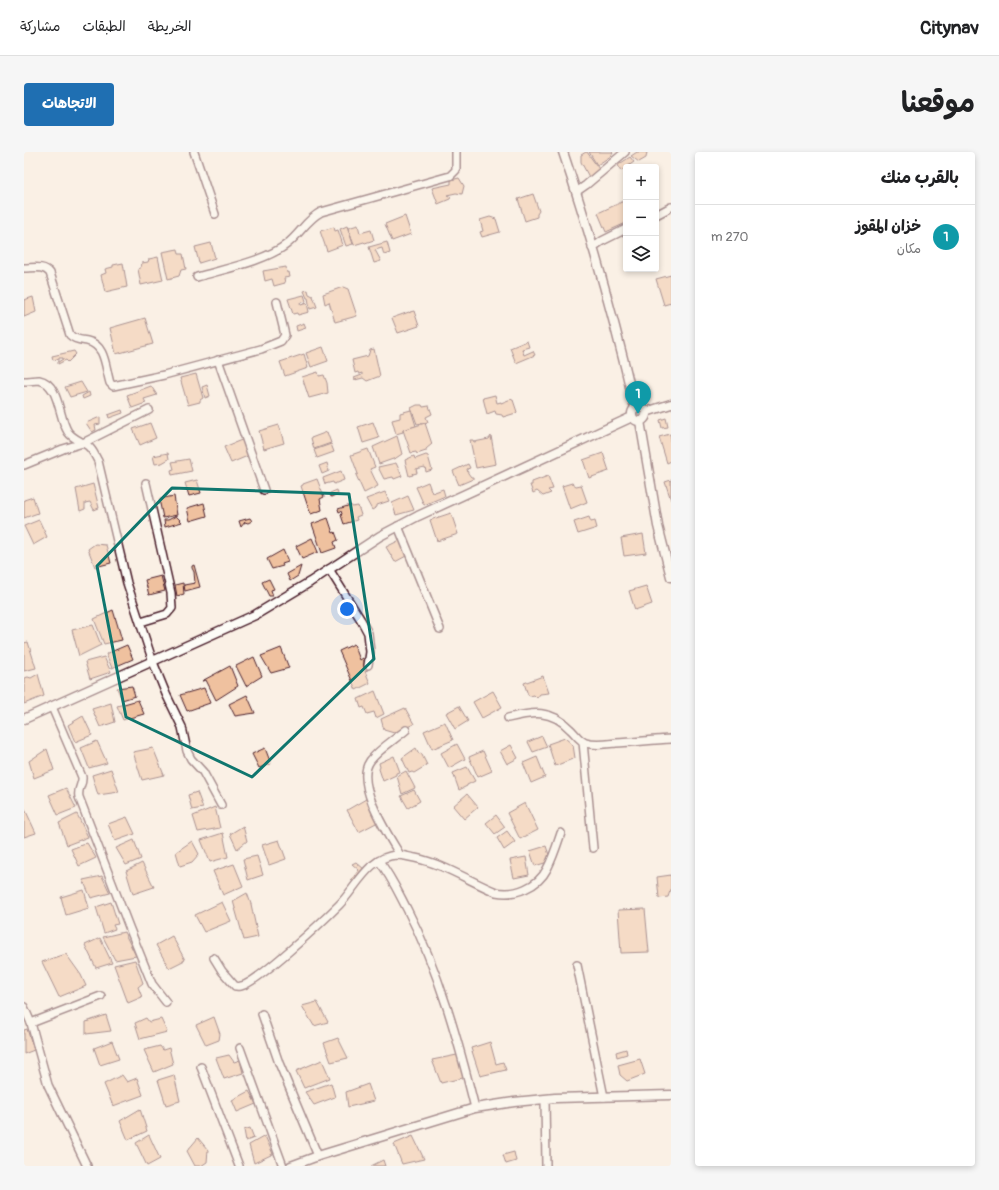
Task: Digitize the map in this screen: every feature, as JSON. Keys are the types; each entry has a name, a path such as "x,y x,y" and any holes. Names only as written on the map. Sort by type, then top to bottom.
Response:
{"street":[{"path":"194,152 215,214"},
{"path":"197,277 253,261 280,249 291,241 313,217 321,212 450,176 456,170 456,152"},
{"path":"562,152 576,192 624,364 635,408 632,412 636,419 671,576"},
{"path":"576,192 625,152"},
{"path":"659,213 671,207"},
{"path":"592,248 623,230"},
{"path":"24,268 47,269 50,273 70,335 76,339 91,342 97,345 102,351 110,383 113,386 218,360 282,341 285,331 276,302"},
{"path":"218,360 264,490"},
{"path":"24,381 39,380 48,383 53,389 67,431 72,437 89,447 98,461 127,583 153,662 182,727 187,751 191,759 203,772 221,805"},
{"path":"646,412 671,404"},
{"path":"24,719 255,615 280,601 380,536 398,526 496,479 636,419 645,418 646,412 643,407 640,406 635,408"},
{"path":"24,465 82,443 149,410"},
{"path":"141,622 167,614 172,608 171,594 146,483"},
{"path":"398,526 440,629"},
{"path":"329,569 368,633 370,652 368,665"},
{"path":"52,707 82,777 83,782 78,791 79,797 121,906 152,984 166,1002"},
{"path":"508,718 526,714 548,714 564,723 583,742 600,744 671,739"},
{"path":"400,855 373,805 369,794 366,774 370,761 406,730"},
{"path":"583,742 593,848"},
{"path":"214,958 222,971 235,986 241,987 247,984 270,967 339,905 351,892 367,870 379,861 393,856 400,855 419,859 445,867 496,892 512,893 524,889 532,885 545,874 561,833"},
{"path":"379,861 391,877 431,962 456,1036 475,1108"},
{"path":"577,965 604,1097"},
{"path":"31,1023 101,996"},
{"path":"24,1007 31,1023 48,1085 87,1166"},
{"path":"262,1014 279,1063 318,1156"},
{"path":"240,1048 283,1166"},
{"path":"201,1067 238,1166"},
{"path":"291,1166 318,1156 475,1108 545,1099 671,1095"},
{"path":"545,1099 546,1166"}],"highlighted area":[{"path":"172,488 349,494 374,659 252,777 126,717 97,566"}],"building":[{"path":"586,152 599,169 589,177 581,162 581,155"},
{"path":"589,152 612,152 613,153 597,165"},
{"path":"637,152 647,152 646,158 639,162 631,156"},
{"path":"630,157 634,162 631,164 623,164 623,170 621,171 618,165"},
{"path":"459,178 464,186 462,194 456,193 447,195 451,197 450,199 438,204 432,188 451,184 451,180"},
{"path":"533,194 539,211 537,217 525,221 518,199"},
{"path":"623,201 623,224 606,232 598,213"},
{"path":"405,216 411,234 392,241 385,224"},
{"path":"490,217 496,219 500,232 482,237 480,232 483,231 480,220"},
{"path":"358,225 360,233 371,230 374,240 354,245 348,228"},
{"path":"347,226 353,244 346,246 340,229"},
{"path":"334,227 335,231 338,230 343,245 327,251 320,231"},
{"path":"387,242 390,253 384,255 382,248 375,250 381,261 374,263 369,247"},
{"path":"211,243 215,258 199,263 195,247"},
{"path":"178,249 179,254 183,254 186,269 181,270 179,276 168,279 162,252"},
{"path":"158,257 163,280 141,285 138,269 141,267 142,263 148,262 149,259"},
{"path":"123,263 127,287 105,292 101,275 106,273 105,269 113,267 113,265"},
{"path":"286,267 287,273 289,272 290,277 284,278 285,283 274,286 272,279 265,281 263,271"},
{"path":"671,275 671,303 664,305 656,279"},
{"path":"343,287 348,289 357,316 335,322 329,302 325,304 323,294"},
{"path":"308,290 309,294 313,296 317,307 310,309 308,298 304,291"},
{"path":"304,295 306,301 300,303 301,305 307,303 309,312 298,315 297,313 293,314 288,299"},
{"path":"33,297 36,312 24,317 24,300"},
{"path":"414,311 419,326 398,333 392,318"},
{"path":"145,318 153,344 116,354 110,328"},
{"path":"304,323 306,328 297,331 296,326"},
{"path":"527,341 529,347 522,349 524,355 533,351 535,355 516,363 510,348"},
{"path":"323,347 328,361 311,367 306,353"},
{"path":"374,349 380,376 367,381 363,378 355,380 354,378 362,375 362,373 355,373 352,360 368,356 370,350"},
{"path":"74,351 76,354 68,362 66,360 58,364 58,362 63,358 53,360 52,356"},
{"path":"304,354 308,368 285,376 280,362"},
{"path":"318,372 319,376 324,375 328,393 309,398 302,377"},
{"path":"196,374 203,398 200,402 188,405 180,378"},
{"path":"81,382 87,392 70,397 65,387"},
{"path":"207,385 210,396 205,398 202,387"},
{"path":"151,386 157,395 144,399 146,403 132,408 127,395"},
{"path":"89,392 90,396 83,399 82,396"},
{"path":"495,395 497,403 511,399 513,400 517,412 503,417 502,415 496,414 495,411 487,414 483,398"},
{"path":"417,405 422,405 423,407 429,406 432,414 426,417 428,422 417,424 411,408"},
{"path":"122,410 123,413 109,418 108,415"},
{"path":"411,410 416,426 396,434 392,420 400,418 400,413"},
{"path":"100,417 100,424 95,425 96,430 92,432 86,423"},
{"path":"666,418 668,427 662,428 660,420"},
{"path":"373,422 379,438 363,443 358,427"},
{"path":"150,423 156,438 140,445 133,429"},
{"path":"425,423 432,444 426,449 426,451 417,454 416,452 411,453 403,430"},
{"path":"279,425 284,443 264,449 259,431"},
{"path":"327,432 331,443 314,449 311,438"},
{"path":"670,434 671,461 667,463 659,437"},
{"path":"397,436 402,454 396,458 379,464 373,447"},
{"path":"491,436 496,464 476,468 470,440 473,440 474,442 489,439"},
{"path":"244,439 250,455 231,463 224,447"},
{"path":"331,444 334,452 317,458 314,450"},
{"path":"368,449 375,467 370,469 378,486 364,493 356,475 358,474 351,455"},
{"path":"168,453 169,459 162,463 155,464 153,456"},
{"path":"603,453 609,471 589,478 583,460"},
{"path":"426,455 428,456 432,470 426,472 425,467 416,469 417,473 412,473 413,475 409,476 405,460 414,456 415,459"},
{"path":"189,459 192,471 172,475 171,470 174,469 172,462"},
{"path":"327,463 329,471 322,474 319,466"},
{"path":"396,463 402,476 394,479 393,477 384,479 378,467"},
{"path":"468,464 470,468 467,469 468,473 471,477 473,477 473,479 459,485 453,471"},
{"path":"341,471 344,480 334,484 333,482 325,484 323,478"},
{"path":"548,476 553,489 548,490 551,493 543,496 537,491 533,493 530,485 532,485 532,482"},
{"path":"317,479 324,497 320,499 322,510 311,514 301,486"},
{"path":"197,480 201,493 189,496 185,483"},
{"path":"671,480 671,500 665,482"},
{"path":"428,482 432,493 443,489 445,496 424,505 416,487"},
{"path":"572,483 576,486 581,485 587,502 570,509 562,486"},
{"path":"93,484 99,508 94,510 90,502 85,503 85,509 80,511 76,489"},
{"path":"337,490 338,494 331,497 330,493"},
{"path":"385,492 389,501 377,505 377,507 372,510 366,499"},
{"path":"174,496 177,515 163,518 159,499"},
{"path":"408,496 414,510 396,515 392,503"},
{"path":"33,497 38,513 24,518 24,500"},
{"path":"204,503 207,516 190,521 187,508"},
{"path":"351,505 352,507 358,506 361,515 356,517 357,520 344,524 341,511 339,512 338,509"},
{"path":"451,513 458,534 437,541 430,520"},
{"path":"176,516 182,522 165,527 164,520 168,520"},
{"path":"589,517 591,522 595,521 597,528 578,534 574,522"},
{"path":"250,518 252,521 248,523 245,522 241,527 239,521"},
{"path":"328,518 333,533 335,532 338,540 334,542 336,548 322,553 312,524"},
{"path":"39,520 47,537 33,545 24,526"},
{"path":"643,534 646,553 624,556 621,538"},
{"path":"312,538 318,552 302,559 296,546"},
{"path":"400,540 408,555 395,562 386,547"},
{"path":"95,544 106,545 111,563 95,567 88,549"},
{"path":"283,550 288,562 282,564 283,566 272,569 267,559"},
{"path":"194,565 200,587 185,591 184,585 195,583 192,568"},
{"path":"301,566 298,576 290,581 287,574"},
{"path":"161,576 165,591 149,595 145,580"},
{"path":"269,579 274,589 271,590 273,596 269,596 262,582"},
{"path":"183,583 184,594 177,596 175,585"},
{"path":"646,586 652,604 635,610 629,591"},
{"path":"113,610 122,640 104,644 94,619"},
{"path":"93,625 101,645 79,656 72,630"},
{"path":"28,642 36,668 24,671 24,643"},
{"path":"354,644 360,660 363,658 368,670 365,671 370,683 356,690 339,651"},
{"path":"127,645 133,659 112,668 106,654"},
{"path":"281,648 289,668 271,673 261,656"},
{"path":"104,657 111,672 90,679 85,662"},
{"path":"254,657 262,676 246,686 236,666"},
{"path":"230,666 238,686 216,700 206,680 202,681"},
{"path":"38,674 44,696 24,704 24,678 31,678"},
{"path":"543,676 549,693 540,694 537,698 534,695 528,695 524,683"},
{"path":"132,686 135,696 122,700 117,688"},
{"path":"204,688 210,703 187,711 180,695"},
{"path":"375,691 384,714 376,718 374,712 367,714 364,707 361,708 358,699"},
{"path":"493,691 502,707 482,718 473,702"},
{"path":"247,695 255,713 235,716 229,704"},
{"path":"138,700 144,714 123,720 117,706"},
{"path":"111,703 115,722 100,727 92,709"},
{"path":"459,706 468,721 455,729 446,713"},
{"path":"405,708 414,724 394,733 384,730 381,719"},
{"path":"83,716 92,735 75,742 68,725"},
{"path":"445,722 453,740 432,749 424,731"},
{"path":"542,736 547,747 533,752 528,742"},
{"path":"565,738 573,745 575,758 555,766 548,744"},
{"path":"97,741 107,763 89,768 81,748"},
{"path":"457,744 465,759 449,768 441,753"},
{"path":"511,745 518,758 507,764 500,751"},
{"path":"153,748 164,775 142,780 133,752"},
{"path":"265,748 271,764 259,768 252,754"},
{"path":"416,748 419,754 421,753 427,765 414,773 409,773 402,758"},
{"path":"47,749 54,770 34,778 29,761"},
{"path":"483,751 492,771 478,777 469,757"},
{"path":"394,756 400,772 383,781 379,769 379,763"},
{"path":"537,757 545,777 531,783 523,763"},
{"path":"467,767 475,781 459,790 453,773"},
{"path":"111,769 119,792 98,795 92,775"},
{"path":"406,771 415,788 402,794 397,776"},
{"path":"66,788 76,808 58,815 49,795"},
{"path":"414,790 420,801 408,808 401,796"},
{"path":"197,792 203,808 192,810 188,795"},
{"path":"467,794 478,807 464,819 453,806"},
{"path":"366,799 378,822 359,832 347,810"},
{"path":"525,803 538,830 520,839 507,813"},
{"path":"24,807 36,833 24,837"},
{"path":"215,807 220,828 198,832 193,816"},
{"path":"77,814 88,837 67,845 59,823"},
{"path":"496,815 505,827 495,834 486,823"},
{"path":"127,817 135,834 115,841 108,824"},
{"path":"243,826 247,841 237,849 230,834"},
{"path":"507,831 515,842 504,850 497,838"},
{"path":"223,833 228,857 210,862 201,840"},
{"path":"134,840 141,859 126,865 116,848"},
{"path":"279,840 286,859 269,865 262,845"},
{"path":"192,841 199,854 192,862 180,866 176,852"},
{"path":"87,843 96,858 79,866 71,849"},
{"path":"546,846 551,861 535,866 530,851"},
{"path":"257,856 263,875 248,880 243,859"},
{"path":"526,857 529,875 514,878 510,860"},
{"path":"356,862 365,870 355,883 351,880 359,870 352,864"},
{"path":"142,863 154,887 133,894 126,871"},
{"path":"234,864 243,886 223,895 213,871"},
{"path":"671,875 671,891 668,897 659,898 657,877"},
{"path":"102,876 110,893 91,898 83,880"},
{"path":"84,890 89,908 66,915 61,897"},
{"path":"247,893 251,904 258,937 244,940 233,901"},
{"path":"111,902 118,924 113,925 115,929 104,933 96,907"},
{"path":"222,902 231,921 204,932 195,915"},
{"path":"645,909 649,952 621,953 618,910"},
{"path":"124,932 136,956 115,960 103,937"},
{"path":"172,936 185,960 169,968 156,945"},
{"path":"100,938 112,963 96,968 85,945"},
{"path":"66,954 81,975 86,986 59,997 42,962"},
{"path":"135,960 143,983 138,987 142,997 128,1003 114,965"},
{"path":"317,1002 328,1022 314,1026 302,1006"},
{"path":"106,1015 111,1031 86,1034 86,1022"},
{"path":"214,1017 220,1034 219,1040 206,1045 196,1025"},
{"path":"146,1018 149,1022 161,1019 167,1032 140,1039 135,1023"},
{"path":"27,1029 34,1050 24,1054 24,1030"},
{"path":"338,1038 348,1058 331,1062 324,1043"},
{"path":"112,1041 119,1059 100,1065 94,1048"},
{"path":"490,1042 496,1064 503,1062 506,1070 480,1076 471,1048"},
{"path":"160,1046 163,1050 169,1048 173,1064 154,1072 144,1050"},
{"path":"626,1049 627,1054 617,1057 616,1052"},
{"path":"229,1055 234,1062 240,1060 243,1073 224,1079 216,1058"},
{"path":"457,1055 467,1077 441,1083 432,1060"},
{"path":"640,1059 645,1074 627,1081 620,1075 618,1065"},
{"path":"322,1060 330,1078 304,1088 296,1071"},
{"path":"122,1075 127,1082 137,1078 143,1095 113,1106 104,1084"},
{"path":"174,1075 180,1101 166,1105 158,1080"},
{"path":"331,1083 335,1097 314,1105 305,1092"},
{"path":"368,1084 374,1101 348,1107 346,1092"},
{"path":"249,1091 256,1104 237,1112 232,1100"},
{"path":"140,1109 147,1131 128,1140 120,1121"},
{"path":"250,1128 254,1138 246,1141 244,1130"},
{"path":"149,1135 160,1159 147,1166 136,1143"},
{"path":"265,1136 273,1154 254,1163 249,1145"},
{"path":"413,1136 424,1159 402,1164 394,1144"},
{"path":"198,1138 208,1150 207,1162 201,1166 195,1166 187,1151"},
{"path":"514,1152 516,1161 506,1164 503,1155"},
{"path":"383,1160 385,1166 371,1166"}],"place":[{"name":"خزان المقوز","path":"638,414"}]}
